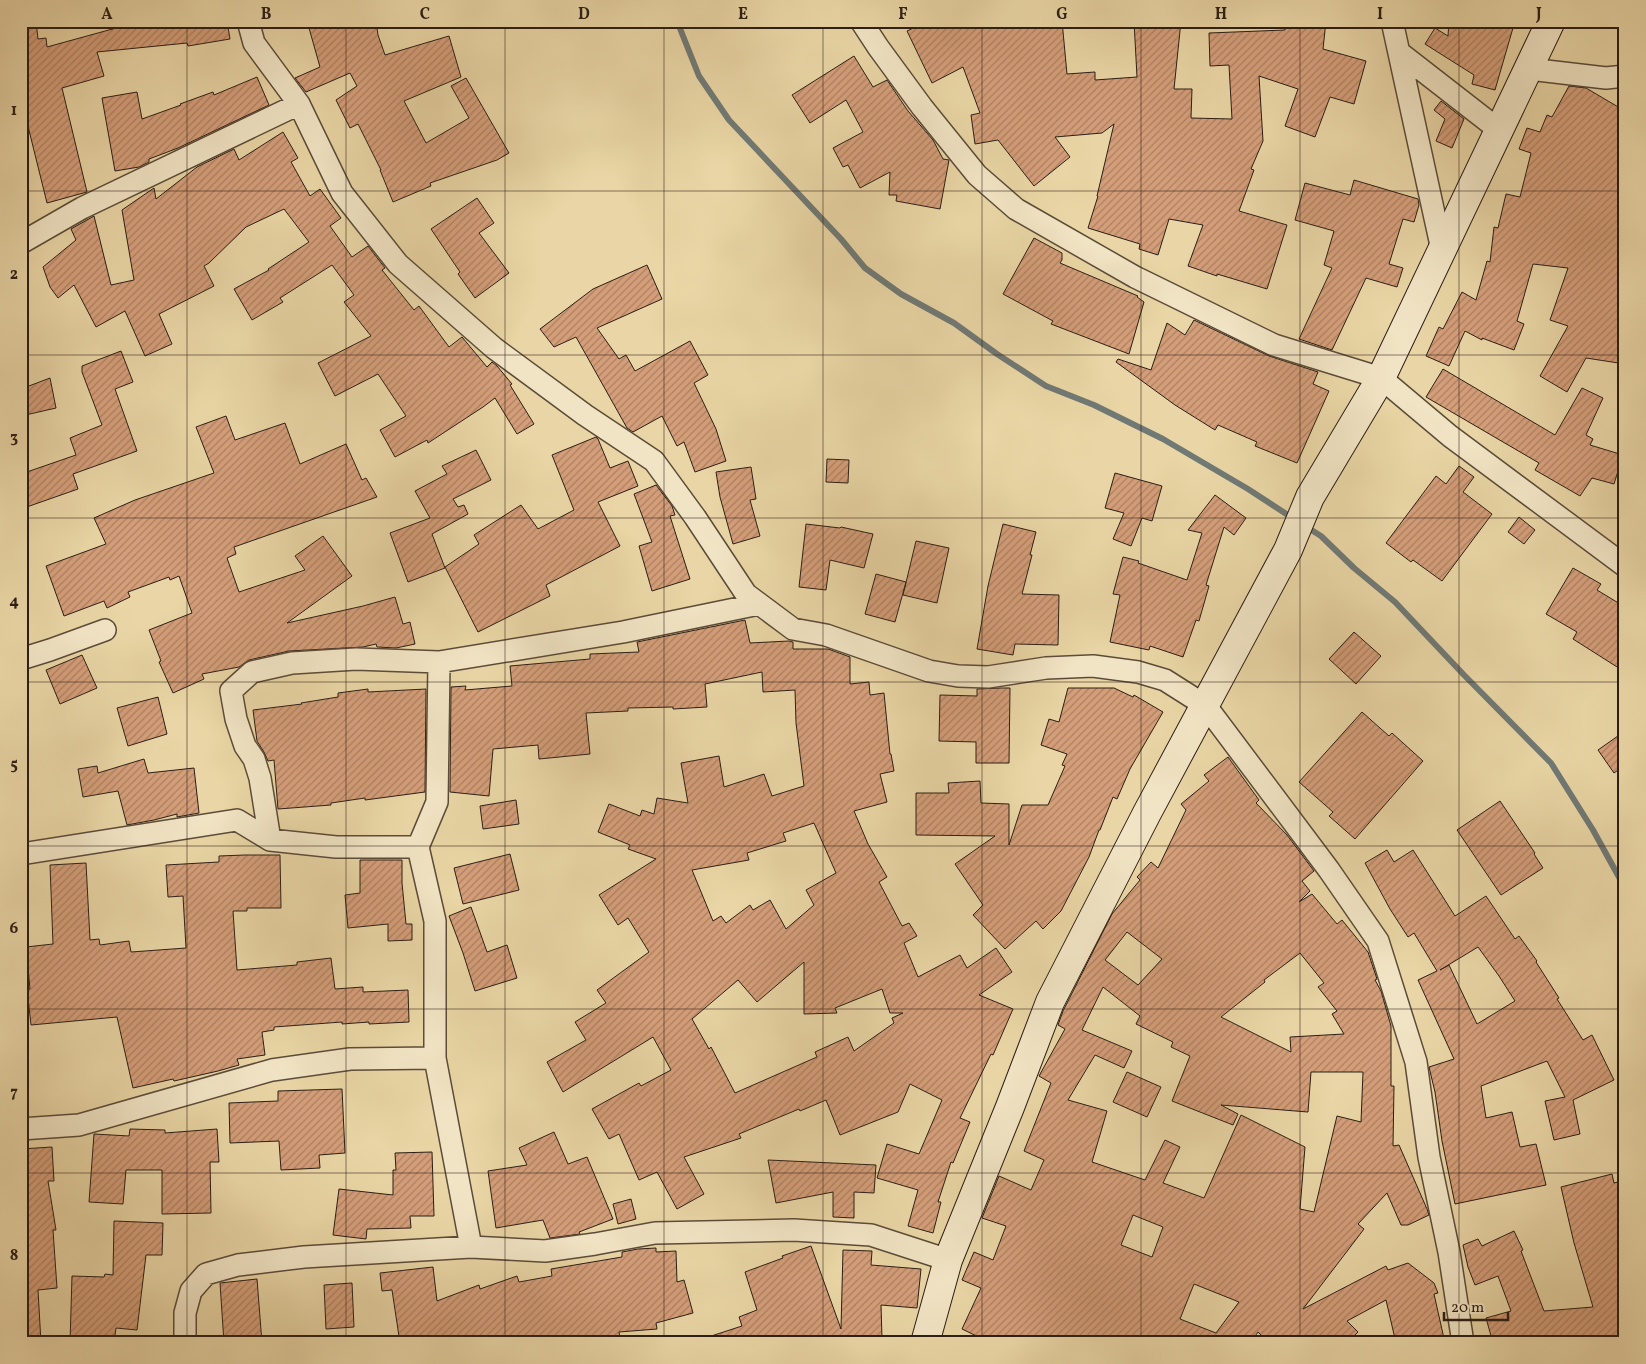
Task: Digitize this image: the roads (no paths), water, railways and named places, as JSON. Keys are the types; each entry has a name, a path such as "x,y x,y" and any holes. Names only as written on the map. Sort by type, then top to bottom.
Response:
{"main road":[{"path":"925,1343 948,1260 1010,1108 1050,1002 1147,813 1288,550 1310,497 1381,378 1551,21"}],"street":[{"path":"248,21 254,43 299,104 342,193 398,264 494,348 585,416 654,461 695,517 746,594 759,604 794,629 826,635 929,671 958,676 988,677 1046,668 1093,666 1138,672 1165,680 1206,706 1329,870 1378,941 1416,1062 1429,1157 1449,1252 1463,1343"},
{"path":"861,21 878,48 922,107 977,175 1016,210 1135,277 1274,345 1381,378 1450,436 1625,566"},
{"path":"1392,21 1442,250"},
{"path":"1400,53 1499,130"},
{"path":"1529,69 1606,78 1625,76"},
{"path":"21,243 82,208 299,104"},
{"path":"270,840 260,778 254,759 245,746 236,719 230,691 252,672 292,663 356,658 438,662 623,632 759,604"},
{"path":"21,659 106,630"},
{"path":"438,662 437,802 418,847 435,921 435,1058 471,1247"},
{"path":"21,854 238,820 270,840 336,847 418,847"},
{"path":"21,1129 80,1125 272,1070 350,1059 435,1058"},
{"path":"185,1343 186,1313 191,1291 206,1274 238,1265 304,1257 471,1247 545,1251 656,1233 794,1230 871,1235 948,1260"}],"waterway":[{"path":"677,21 699,76 729,120 841,239 865,268 901,294 954,323 1046,386 1094,405 1163,439 1248,489 1294,519"},
{"path":"1305,526 1321,536 1354,568 1395,602 1551,763 1593,830 1620,879 1625,883"}]}
